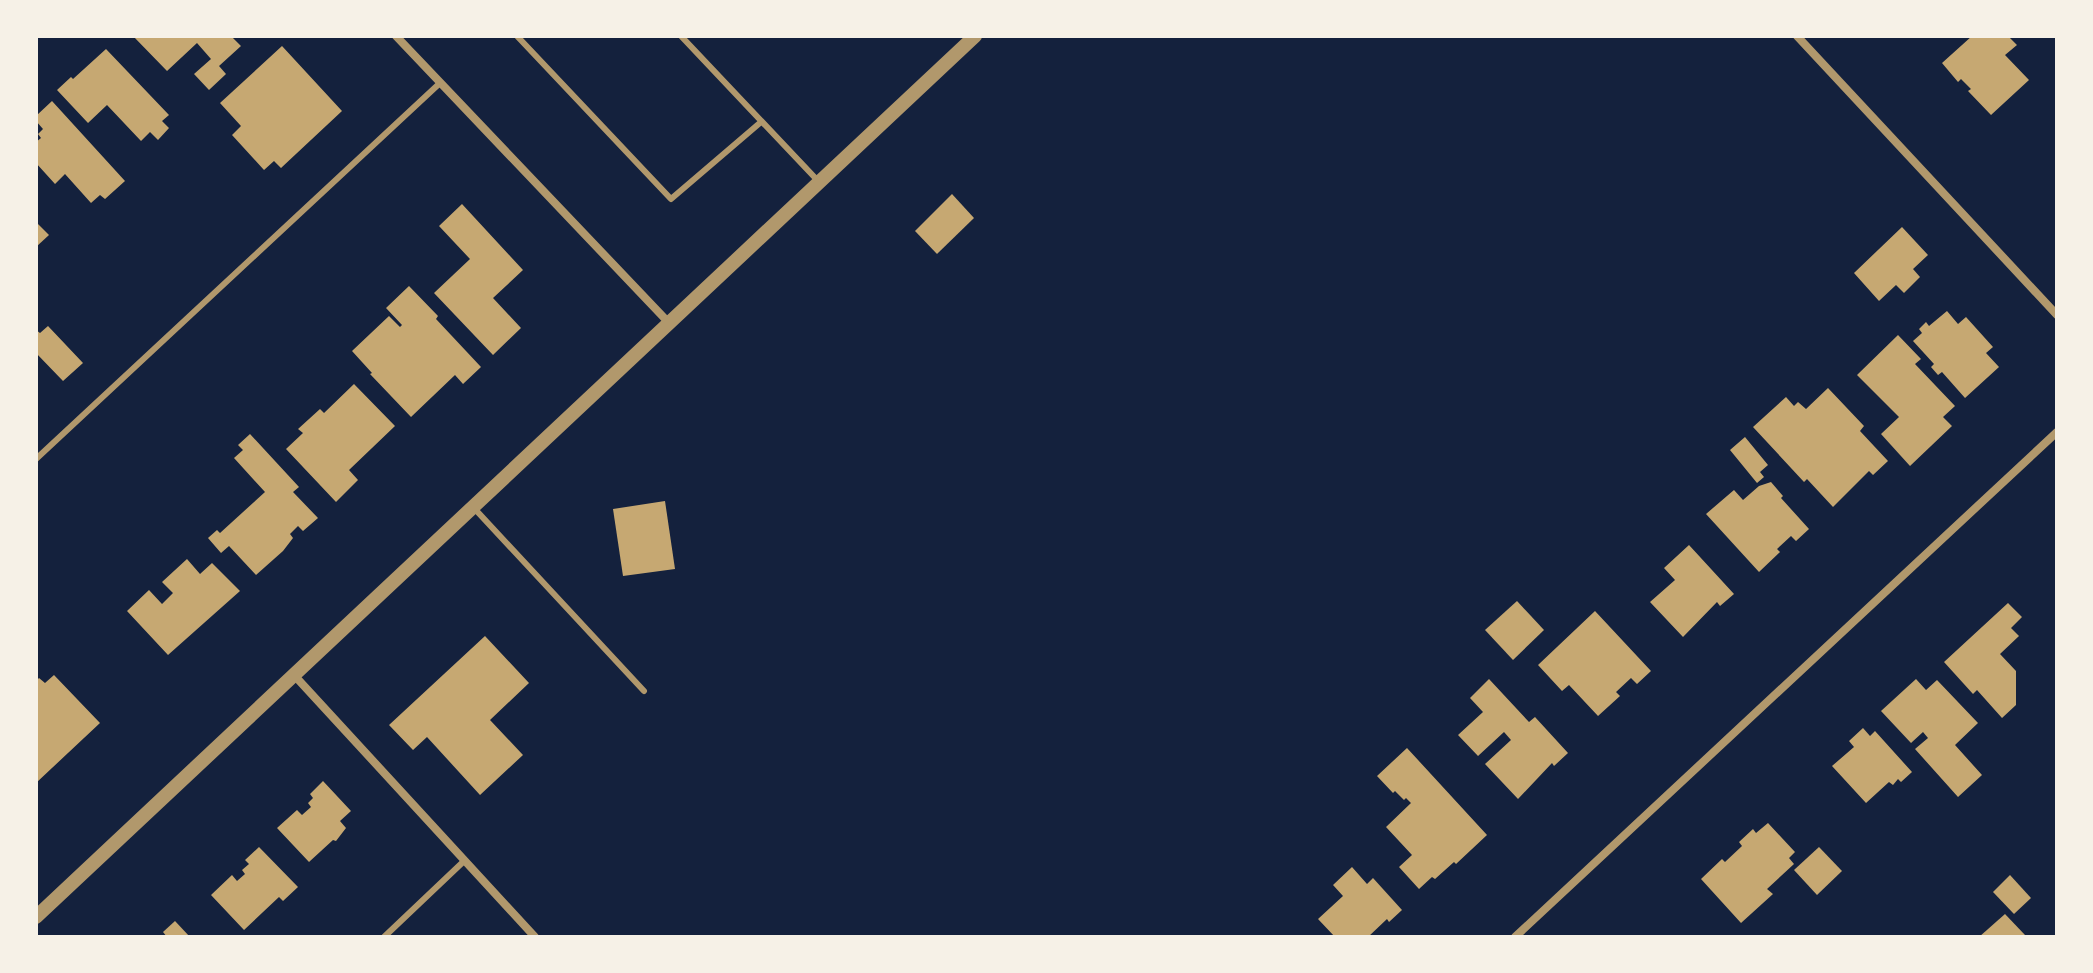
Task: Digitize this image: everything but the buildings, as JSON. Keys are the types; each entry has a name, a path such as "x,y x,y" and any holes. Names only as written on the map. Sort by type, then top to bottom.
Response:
{"street":[{"path":"36,917 975,36"},
{"path":"1797,36 2057,315"},
{"path":"403,38 440,83 670,324"},
{"path":"1515,937 2057,432"},
{"path":"294,675 535,937"}],"lane":[{"path":"517,36 671,199 761,122"},
{"path":"681,36 820,183"},
{"path":"36,459 440,83"},
{"path":"473,507 644,691"},
{"path":"384,937 463,862"}]}
